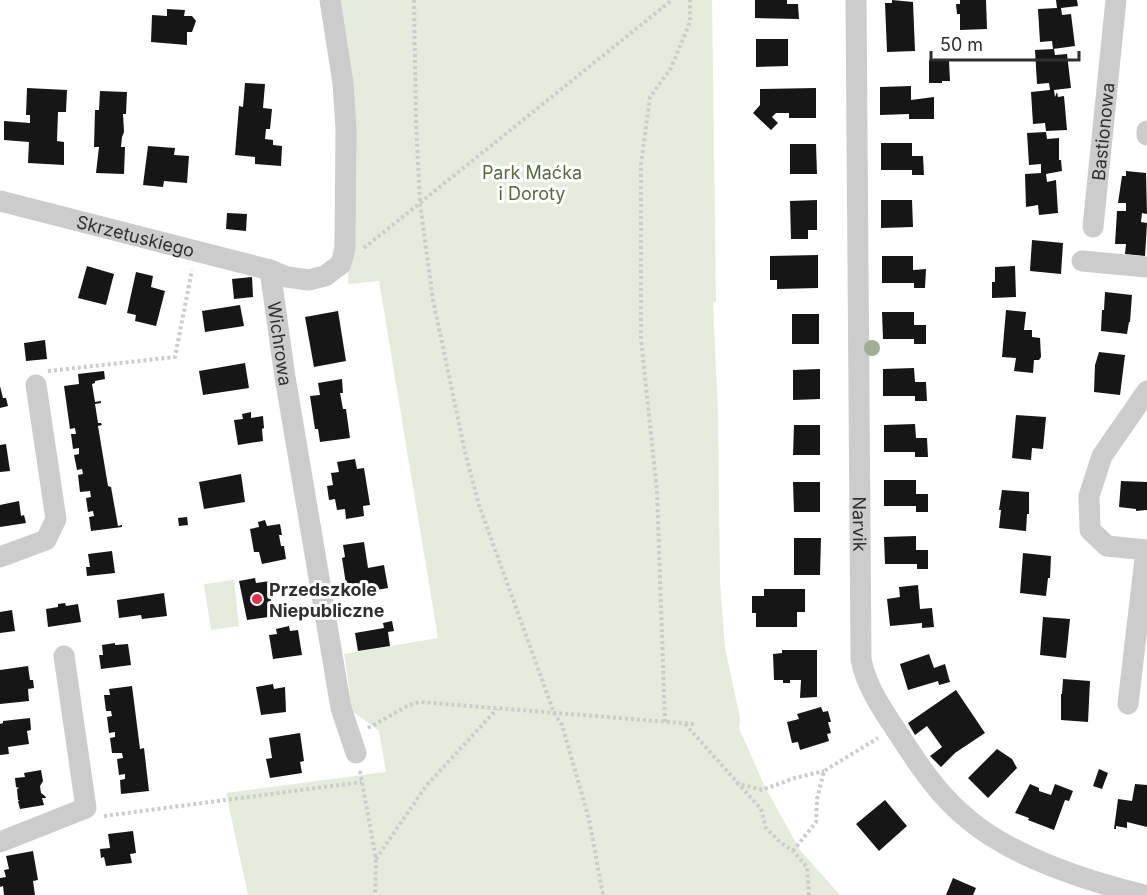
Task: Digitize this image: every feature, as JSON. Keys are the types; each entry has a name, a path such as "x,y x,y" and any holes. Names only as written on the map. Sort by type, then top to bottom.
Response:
{"street":[{"path":"330,0 343,83 346,128 345,248 341,264"},
{"name":"Narvik","path":"856,0 861,659 864,673 894,728 924,772 947,800 969,821 988,834 1036,859 1086,878 1144,895"},
{"name":"Bastionowa","path":"1093,227 1116,0"},
{"name":"Skrzetuskiego","path":"0,201 270,270"},
{"path":"1082,261 1147,267"},
{"name":"Wichrowa","path":"270,270 287,277 309,280 325,276 341,264"},
{"name":"Wichrowa","path":"270,270 285,377 341,708 354,744"},
{"path":"0,557 46,540 56,519 36,385"},
{"path":"1128,705 1146,550 1107,546 1090,531 1089,496 1102,456 1147,391"},
{"path":"0,842 86,808 64,656"}],"path":[{"path":"414,0 420,203 433,300 465,452 479,505 554,713 562,725 589,819 603,895"},
{"path":"341,264 349,260 672,0"},
{"path":"665,722 657,491 641,339 641,164 650,97 671,68 690,22 690,0"},
{"path":"36,385 34,372 175,357 196,251"},
{"path":"375,895 376,859 354,744 414,703 694,724"},
{"path":"376,859 426,786 498,709"},
{"path":"684,724 735,783 761,809 766,828 793,851 807,867 809,895"},
{"path":"735,783 762,790 795,778 824,771 894,728"},
{"path":"793,851 816,822 817,799 824,771"},
{"path":"86,808 95,817 362,782"}],"green space":[{"name":"Park Maćka i Doroty","path":"337,0 712,0 716,302 713,302 718,414 720,581 725,648 740,718 739,728 764,785 800,850 840,895 248,895 226,793 386,772 379,731 348,708 350,693 344,654 438,638 379,281 348,284 352,130"},
{"path":"234,580 239,626 211,630 204,584"}],"building":[{"path":"755,0 787,0 787,4 798,4 799,19 755,18"},
{"path":"892,0 913,2 915,51 887,52 885,3 892,3"},
{"path":"960,0 986,0 987,29 960,30 960,14 957,14 956,4 960,4"},
{"path":"1056,0 1077,0 1078,6 1061,8 1062,15 1071,14 1075,46 1053,49 1052,41 1040,42 1038,9 1057,8"},
{"path":"167,9 185,10 184,16 192,16 196,21 192,32 187,32 187,45 151,42 152,15 167,16"},
{"path":"756,39 788,39 788,66 756,67"},
{"path":"1054,49 1055,55 1067,54 1071,88 1054,90 1055,97 1057,92 1058,97 1064,96 1067,130 1046,131 1045,123 1033,124 1031,92 1050,90 1049,83 1037,84 1035,50"},
{"path":"929,60 949,61 950,81 929,83"},
{"path":"245,83 265,84 263,108 272,109 270,129 266,129 265,139 273,140 273,145 282,146 281,166 255,164 255,157 235,155 239,106 243,107"},
{"path":"911,86 911,100 934,97 934,119 909,119 909,114 880,115 880,87"},
{"path":"27,88 67,90 66,112 58,112 57,141 64,142 64,165 28,163 29,142 4,140 4,121 30,123 30,115 26,115"},
{"path":"816,88 816,118 789,118 789,113 776,113 772,117 778,123 771,130 753,113 760,105 760,89"},
{"path":"100,91 127,92 121,147 125,147 124,174 96,173 99,147 94,147 95,110 99,110"},
{"path":"1046,132 1047,139 1059,138 1059,160 1061,160 1062,171 1046,174 1047,182 1056,180 1058,213 1039,215 1038,205 1026,207 1025,174 1041,173 1041,164 1029,165 1027,133"},
{"path":"881,143 912,143 912,156 923,156 924,175 912,175 912,170 881,170"},
{"path":"790,144 816,144 817,174 790,174"},
{"path":"148,146 175,148 174,155 189,156 187,183 164,181 163,187 143,185"},
{"path":"1126,171 1146,173 1147,214 1142,213 1141,222 1147,223 1145,256 1125,254 1126,244 1115,244 1117,211 1126,211 1126,203 1118,203 1122,176 1126,176"},
{"path":"817,200 817,230 808,230 808,239 791,239 790,201"},
{"path":"881,200 912,200 913,227 881,228"},
{"path":"227,213 247,214 246,231 226,229"},
{"path":"1032,240 1063,243 1061,274 1030,271"},
{"path":"818,255 818,288 777,289 777,280 770,280 770,256"},
{"path":"882,256 913,256 913,270 926,269 925,288 914,288 914,283 882,283"},
{"path":"87,266 114,274 106,305 78,298"},
{"path":"1015,266 1016,297 992,298 995,267"},
{"path":"136,272 153,276 151,287 165,291 156,326 135,321 136,315 127,313"},
{"path":"252,277 253,297 234,299 232,279"},
{"path":"1105,292 1132,295 1127,334 1101,331"},
{"path":"240,305 244,326 205,332 202,311"},
{"path":"1006,310 1026,312 1024,330 1032,330 1032,337 1040,338 1041,357 1039,360 1034,360 1033,373 1014,371 1016,358 1002,357"},
{"path":"338,311 346,361 314,367 305,317"},
{"path":"882,312 914,312 914,325 926,325 926,344 914,344 914,339 883,339"},
{"path":"792,314 819,314 819,344 792,344"},
{"path":"45,340 47,359 26,361 24,343"},
{"path":"1099,352 1125,355 1120,395 1094,392 1095,365"},
{"path":"245,363 249,388 203,395 199,371"},
{"path":"914,368 915,382 926,382 927,401 915,401 915,396 883,396 883,369"},
{"path":"820,369 820,399 793,400 793,370"},
{"path":"104,371 105,379 92,384 95,402 101,401 95,404 98,423 102,425 98,426 108,486 111,487 118,526 122,525 122,527 91,531 89,517 94,516 93,511 88,512 86,498 91,497 90,491 80,492 78,475 83,474 82,469 77,470 74,455 79,454 79,448 73,449 71,434 76,434 75,428 70,429 64,386 79,384 78,374"},
{"path":"342,379 343,393 340,393 343,409 346,409 350,438 320,442 318,429 315,429 310,396 320,395 318,383"},
{"path":"0,386 8,406 0,408"},
{"path":"251,412 251,418 263,416 263,441 238,445 234,420 243,419 242,414"},
{"path":"1016,415 1046,417 1043,449 1032,448 1031,460 1012,458"},
{"path":"915,424 916,438 927,438 928,457 915,457 915,452 884,452 884,425"},
{"path":"794,425 820,425 820,455 793,455"},
{"path":"6,444 10,471 0,472 0,445"},
{"path":"355,459 357,469 364,468 370,505 363,506 364,516 346,519 345,509 337,510 335,499 329,500 327,486 333,485 331,473 339,472 337,462"},
{"path":"241,474 245,502 204,509 199,482"},
{"path":"884,480 916,480 916,494 928,494 928,512 916,512 916,506 884,506"},
{"path":"1121,481 1147,482 1147,510 1136,511 1136,509 1119,507"},
{"path":"793,482 820,482 820,512 794,512"},
{"path":"1002,490 1029,492 1026,531 999,528"},
{"path":"19,501 21,516 24,515 26,523 0,527 0,505"},
{"path":"187,517 188,525 179,526 178,518"},
{"path":"265,520 267,526 280,524 282,535 279,535 286,559 262,564 259,552 254,552 250,529 259,527 258,522"},
{"path":"916,536 916,550 928,550 928,569 917,569 917,564 885,564 884,537"},
{"path":"794,538 821,538 820,575 794,575"},
{"path":"364,542 368,568 384,565 388,588 376,590 375,587 347,591 342,558 345,557 343,545"},
{"path":"112,551 115,573 87,576 86,567 90,567 88,554"},
{"path":"1023,553 1051,556 1046,596 1020,593"},
{"name":"Przedszkole Niepubliczne","path":"255,578 256,583 270,581 271,604 274,604 276,616 247,620 239,581"},
{"path":"918,585 920,609 932,608 934,627 922,628 922,623 890,626 887,599 900,597 899,587"},
{"path":"764,589 805,589 805,612 797,612 797,627 756,627 756,613 752,613 752,596 764,596"},
{"path":"164,593 167,616 142,619 141,615 119,618 117,600"},
{"path":"65,603 66,606 78,604 81,622 48,627 46,609"},
{"path":"12,610 15,631 0,633 0,612"},
{"path":"1043,617 1070,619 1066,658 1040,655"},
{"path":"392,621 394,631 388,632 390,646 358,651 355,633 384,628 383,623"},
{"path":"289,626 290,631 298,630 302,655 273,659 269,635 277,634 276,629"},
{"path":"115,643 115,645 128,644 131,665 101,669 99,655 103,655 102,645"},
{"path":"782,650 817,650 817,697 800,698 801,680 790,680 790,683 783,683 783,680 774,680 773,654 782,653"},
{"path":"929,654 934,668 945,664 950,682 939,685 938,681 908,690 900,664"},
{"path":"28,666 34,688 28,689 29,701 0,704 0,670"},
{"path":"1063,679 1090,681 1088,722 1061,720"},
{"path":"273,684 274,689 285,687 286,712 261,715 256,687"},
{"path":"132,686 140,749 144,748 149,791 121,794 120,780 125,779 125,774 119,775 117,759 123,758 122,753 112,753 110,738 115,737 115,732 109,733 107,717 112,716 111,711 106,711 104,695 110,695 109,689"},
{"path":"956,690 985,733 955,753 941,767 930,756 942,747 927,726 915,735 908,723"},
{"path":"821,707 823,712 828,711 831,722 828,722 831,733 827,734 829,741 800,750 798,742 792,743 787,722 799,719 797,714"},
{"path":"30,718 31,730 27,731 29,744 8,747 9,754 0,755 0,724 3,721"},
{"path":"300,733 304,761 300,762 302,773 270,778 266,759 272,758 269,738"},
{"path":"997,749 1012,759 1017,768 988,798 968,778"},
{"path":"1099,769 1108,773 1102,789 1093,786"},
{"path":"41,770 43,781 40,786 41,793 46,798 42,798 44,805 20,809 17,789 19,788 16,787 15,778 25,777 24,773"},
{"path":"1030,784 1039,788 1039,791 1051,795 1055,784 1073,791 1069,801 1065,800 1054,830 1015,813"},
{"path":"1135,784 1147,785 1147,827 1127,822 1127,828 1116,826 1114,829 1118,799 1132,801"},
{"path":"885,800 907,826 879,851 856,824"},
{"path":"133,831 136,853 130,854 132,863 106,866 104,857 101,858 100,849 110,848 108,834"},
{"path":"33,851 38,880 33,881 35,895 4,895 3,886 0,887 0,878 6,877 4,870 9,869 6,856"},
{"path":"953,878 976,888 973,895 946,895"}],"place":[{"name":"Przedszkole Niepubliczne","path":"257,599"}]}
